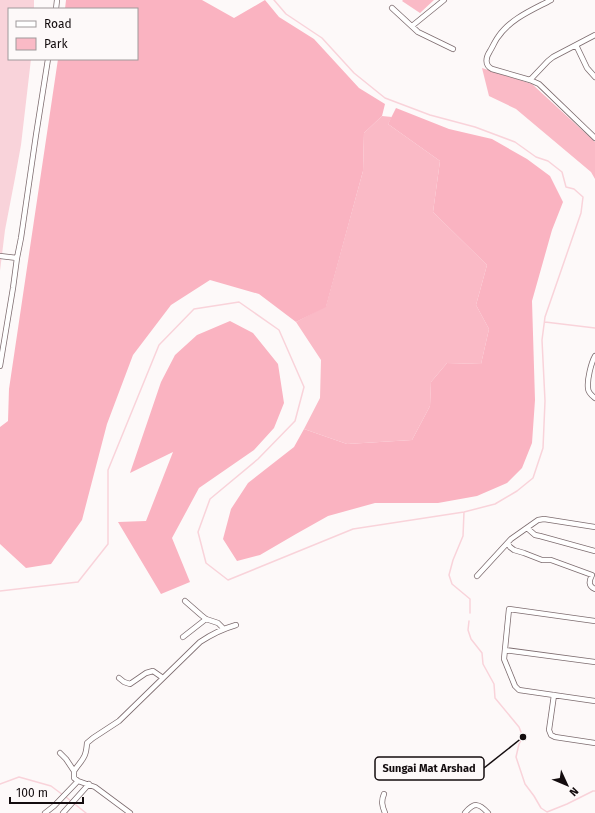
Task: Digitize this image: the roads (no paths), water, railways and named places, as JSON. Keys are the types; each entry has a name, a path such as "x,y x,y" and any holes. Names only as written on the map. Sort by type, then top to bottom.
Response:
{"street":[{"path":"412,26 444,0"},
{"path":"551,0 510,23 498,37 488,53 486,60 488,66 492,69 530,80 538,84 595,138"},
{"path":"392,8 418,32 452,49"},
{"path":"530,80 553,57 595,35"},
{"path":"576,45 587,68 595,76"},
{"path":"0,366 14,288 17,258 48,60"},
{"path":"0,256 17,258"},
{"path":"595,356 592,362 588,388 591,395 595,398"},
{"path":"476,576 511,539 538,520 544,519 595,527"},
{"path":"527,528 535,535 595,551"},
{"path":"508,543 510,548 514,550 542,560 552,560 592,575 590,584 595,589"},
{"path":"185,601 206,619 218,623 224,629"},
{"path":"595,621 509,609 504,659 515,686 520,690 595,701"},
{"path":"183,637 206,619"},
{"path":"74,771 84,758 87,743 119,721 200,642 211,634 236,625"},
{"path":"505,650 595,662"},
{"path":"118,678 130,684 146,673 153,671 163,678"},
{"path":"554,695 549,730 551,735 555,737 595,743"},
{"path":"60,753 74,771 74,778 78,781 95,786 130,813"},
{"path":"45,813 54,806 78,781"},
{"path":"54,806 63,813 88,784"},
{"path":"384,794 382,798 382,805 385,813"},
{"path":"465,813 470,806 476,804 482,806 488,813"}],"waterway":[{"path":"0,591 78,582 108,544 108,470 159,345 194,309 239,302 279,330 304,387 295,421 258,459 210,499 198,532 206,563 228,580 353,529 464,512 495,504 517,491 533,478 543,448 545,401 542,340 545,317 581,213 583,197 574,189 566,187 562,172 548,161 536,157 515,142 475,127 430,115 385,98 354,73 322,38 286,14 274,0"},
{"path":"545,322 595,328"},
{"path":"464,512 463,536 453,560 449,575 452,584 470,599 470,613"},
{"path":"469,621 468,630 471,639 482,653 483,664 494,684 495,698 519,727 523,737 519,744 516,757 525,784 541,808 547,812 595,791"},
{"path":"0,784 19,777 51,786 63,795"},
{"path":"66,797 86,813"}],"place":[{"name":"Sungai Mat Arshad","path":"523,737"}]}
